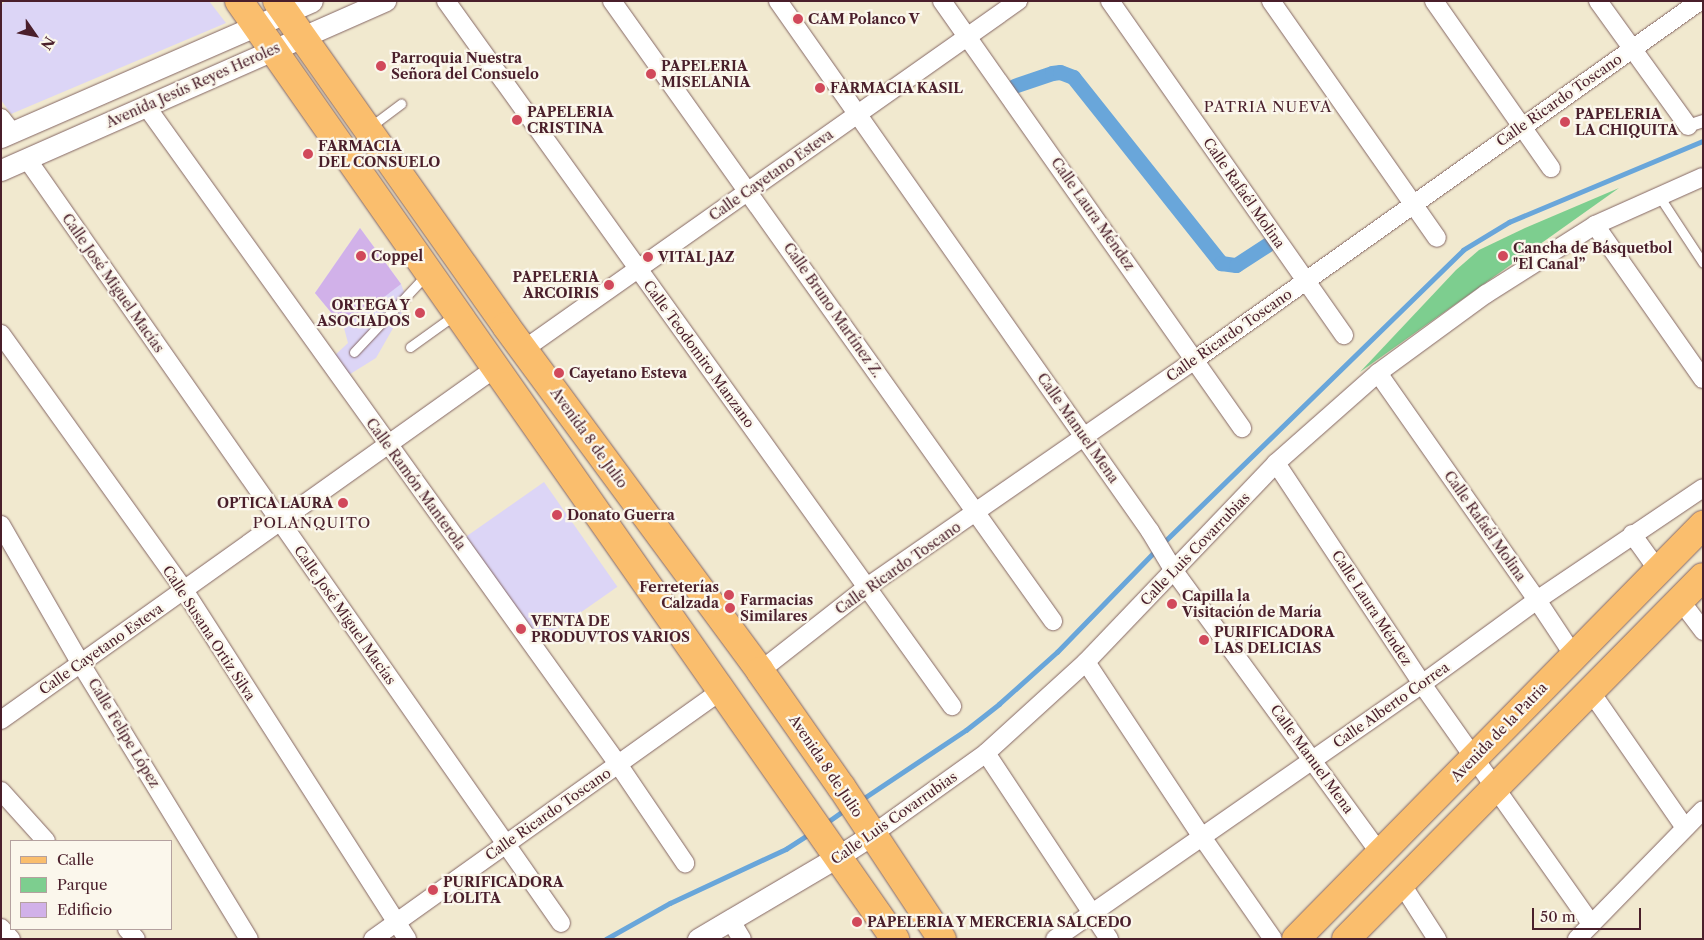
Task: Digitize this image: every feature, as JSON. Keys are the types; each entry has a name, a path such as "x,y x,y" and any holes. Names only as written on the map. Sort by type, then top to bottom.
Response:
{"main road":[{"path":"239,1 494,369 834,849 895,939"},
{"name":"Avenida 8 de Julio","path":"280,7 524,350 760,671 842,788 942,939"},
{"name":"Avenida de la Patria","path":"1296,939 1703,525"},
{"path":"1346,939 1703,577"}],"street":[{"name":"Avenida Jesús Reyes Heroles","path":"5,129 257,25 280,7 312,1"},
{"name":"Avenida Jesús Reyes Heroles","path":"1,170 385,1"},
{"name":"Calle Teodomiro Manzano","path":"446,1 952,706"},
{"name":"Calle Bruno Martínez Z.","path":"612,1 1053,621"},
{"name":"Calle Manuel Mena","path":"778,1 1084,436 1150,531 1172,568 1380,854"},
{"name":"Calle Laura Méndez","path":"942,1 1196,359 1242,428"},
{"name":"Calle Cayetano Esteva","path":"524,350 1018,1"},
{"name":"Calle Rafaél Molina","path":"1110,1 1344,335"},
{"path":"1271,1 1437,238"},
{"path":"1434,1 1551,168"},
{"path":"1598,1 1632,48 1695,123"},
{"name":"Calle Ricardo Toscano","path":"760,671 867,587 1196,359 1700,1"},
{"name":"Calle Ramón Manterola","path":"146,106 618,764 684,863"},
{"name":"Calle José Miguel Macías","path":"27,159 561,924"},
{"name":"Calle Luis Covarrubias","path":"698,939 731,921 834,849 986,753 1086,662 1172,568 1276,463 1378,373 1486,294 1595,225 1703,177"},
{"path":"1595,225 1703,379"},
{"name":"Calle Susana Ortiz Silva","path":"1,334 184,590 407,939"},
{"name":"Calle Cayetano Esteva","path":"1,720 494,369"},
{"name":"Calle Rafaél Molina","path":"1378,373 1574,656"},
{"name":"Calle Laura Méndez","path":"1276,463 1422,684 1591,924"},
{"name":"Calle Alberto Correa","path":"1054,939 1422,684 1537,600 1632,534 1703,488"},
{"name":"Calle Felipe López","path":"1,525 81,664 249,939"},
{"path":"1632,534 1658,570"},
{"path":"1680,600 1703,631"},
{"path":"1086,662 1202,837 1273,939"},
{"name":"Calle Ricardo Toscano","path":"373,939 722,690"},
{"path":"1590,692 1684,828"},
{"path":"986,753 1109,939"},
{"path":"1,791 45,840"},
{"path":"1577,939 1703,810"},
{"path":"1401,883 1437,939"},
{"path":"731,921 742,939"}],"lane":[{"path":"366,130 401,104"},
{"path":"1660,196 1703,263"},
{"path":"354,352 428,273"},
{"path":"410,347 456,314"}],"shaded area":[{"path":"6,1 209,1 226,23 11,114 1,100 1,5"},
{"path":"360,228 401,284 408,302 376,358 347,376 334,356 348,343 344,328 315,293"},
{"path":"544,482 617,587 540,641 466,536"}],"green space":[{"path":"1619,188 1360,372 1456,270 1479,250"}],"building":[{"name":"Coppel","path":"360,228 401,284 344,328 315,293"}],"waterway":[{"path":"1014,86 1052,73 1060,72 1073,77 1221,263 1236,265 1267,245"},
{"path":"1163,543 1463,250 1509,222 1703,141"},
{"path":"861,800 966,730 999,704 1057,652 1157,549"},
{"path":"826,823 846,809"},
{"path":"606,939 670,903 786,849 811,833"}],"place":[{"name":"CAM Polanco V","path":"798,19"},
{"name":"Parroquia Nuestra Señora del Consuelo","path":"381,66"},
{"name":"PAPELERIA MISELANIA","path":"651,74"},
{"name":"FARMACIA KASIL","path":"820,88"},
{"name":"PAPELERIA CRISTINA","path":"517,120"},
{"name":"PAPELERIA LA CHIQUITA","path":"1565,122"},
{"name":"FARMACIA DEL CONSUELO","path":"308,154"},
{"name":"Coppel","path":"361,256"},
{"name":"Cancha de Básquetbol \"El Canal”","path":"1503,256"},
{"name":"VITAL JAZ","path":"648,257"},
{"name":"PAPELERIA ARCOIRIS","path":"609,285"},
{"name":"ORTEGA Y ASOCIADOS","path":"420,313"},
{"name":"Cayetano Esteva","path":"559,373"},
{"name":"OPTICA LAURA","path":"343,503"},
{"name":"Donato Guerra","path":"557,515"},
{"name":"Ferreterías Calzada","path":"729,595"},
{"name":"Capilla la Visitación de María","path":"1172,604"},
{"name":"Farmacias Similares","path":"730,608"},
{"name":"VENTA DE PRODUVTOS VARIOS","path":"521,629"},
{"name":"PURIFICADORA LAS DELICIAS","path":"1204,640"},
{"name":"PURIFICADORA LOLITA","path":"433,890"},
{"name":"PAPELERIA Y MERCERIA SALCEDO","path":"857,922"}],"district":[{"name":"PATRIA NUEVA","path":"1268,107"},
{"name":"POLANQUITO","path":"312,523"}]}
